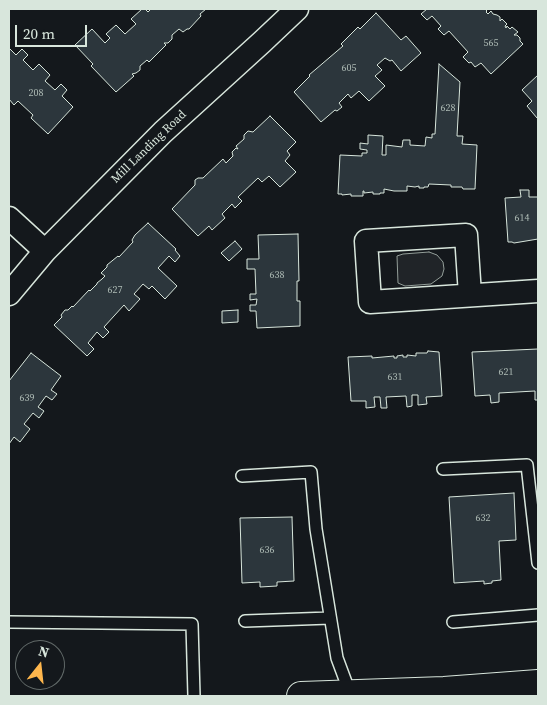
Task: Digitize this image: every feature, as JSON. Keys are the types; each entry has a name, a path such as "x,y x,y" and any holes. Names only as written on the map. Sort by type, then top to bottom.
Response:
{"main road":[{"path":"301,696 351,696 538,684"}],"street":[{"name":"Mill Landing Road","path":"9,294 46,251 163,132 297,9"},
{"path":"9,218 46,251"},
{"path":"470,295 466,235 366,241 370,302 538,291"}],"lane":[{"path":"443,468 527,465 538,563"},
{"path":"242,476 311,472 316,529 337,658 351,696"},
{"path":"454,622 538,615"},
{"path":"245,621 330,618"},
{"path":"9,622 192,624 194,696"}],"shaded area":[{"path":"429,252 437,255 443,262 442,276 431,284 405,286 398,283 397,256"}],"building":[{"path":"142,9 148,12 151,9 206,9 189,29 183,32 179,29 172,35 172,39 168,43 164,43 166,45 149,62 147,60 140,66 140,70 132,74 134,76 116,92 91,66 93,64 75,45 92,29 105,43 110,38 106,34 116,25 125,34 136,24 131,19"},
{"path":"427,9 485,9 488,14 491,11 500,17 500,21 502,19 507,24 506,28 507,26 510,29 512,27 518,32 514,35 520,38 523,44 491,74 481,63 475,67 463,57 468,52 449,31 444,35 438,29 441,26 432,16 427,20 421,14"},
{"path":"376,13 401,40 406,36 421,53 401,71 392,60 390,61 385,58 377,65 382,70 375,76 385,86 369,101 359,91 351,98 348,94 339,103 342,107 337,111 335,110 321,122 294,92 309,75 343,46 341,44 358,27 360,29"},
{"path":"9,48 16,55 22,49 28,55 23,60 33,70 39,64 50,75 45,81 55,90 61,84 67,90 62,96 73,107 48,134 31,118 33,115 18,101 14,105 9,99"},
{"path":"439,64 460,82 457,136 463,136 462,144 477,145 475,189 429,184 428,187 424,188 407,186 407,191 384,189 384,193 380,194 373,194 373,192 364,193 363,191 363,196 338,194 340,155 362,156 362,153 367,153 367,150 360,149 360,143 368,144 368,135 383,136 382,155 386,155 386,145 402,147 403,140 410,140 410,145 425,146 426,137 432,138 432,134 435,134"},
{"path":"538,75 537,118 527,106 532,101 522,90"},
{"path":"270,116 296,142 287,151 290,155 285,161 296,172 280,187 269,176 262,182 258,178 238,197 242,201 235,208 232,204 222,214 225,218 212,230 209,226 198,236 172,209 195,185 195,180 203,178 223,159 226,163 233,156 232,152 236,148 238,149 236,146 244,139 244,135 248,131 253,132"},
{"path":"520,190 529,190 529,197 538,197 538,239 514,243 508,242 505,198 521,197"},
{"path":"148,223 176,249 180,256 175,262 169,256 158,268 177,286 165,299 152,286 149,289 143,284 134,294 140,299 129,311 124,305 104,327 109,332 103,338 97,332 88,343 94,349 87,356 54,325 62,317 61,315 65,310 73,307 105,276 101,273 107,265 119,257 133,242 132,240 135,235"},
{"path":"298,234 299,281 297,281 297,301 300,301 300,326 257,328 256,311 250,311 250,305 256,305 257,299 250,300 250,294 256,294 255,269 247,269 247,259 259,259 258,235"},
{"path":"235,241 242,249 229,261 221,253"},
{"path":"238,310 238,322 222,323 222,311"},
{"path":"538,349 538,400 535,400 535,391 499,393 499,402 491,403 490,395 475,396 472,352"},
{"path":"428,351 439,352 442,396 426,397 427,404 418,405 418,395 412,395 412,406 407,407 406,396 386,397 387,408 381,408 380,397 374,397 375,407 366,408 366,401 351,401 348,357 372,356 372,358 394,356 394,358 397,358 397,356 403,355 403,357 407,357 407,355 416,356 416,353 427,353"},
{"path":"31,353 61,376 51,390 57,394 52,400 46,396 38,407 44,411 39,418 33,413 24,424 30,429 20,442 14,437 9,444 9,381"},
{"path":"514,493 516,540 499,541 501,580 484,584 484,581 454,583 449,497"},
{"path":"292,517 294,581 277,582 277,586 260,587 260,582 242,583 240,518"}]}
